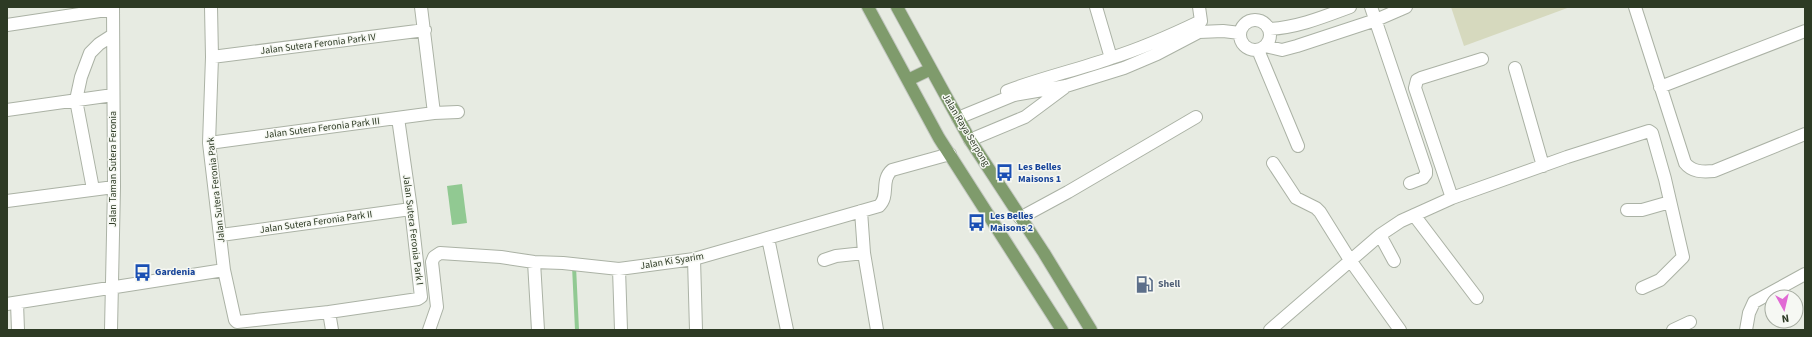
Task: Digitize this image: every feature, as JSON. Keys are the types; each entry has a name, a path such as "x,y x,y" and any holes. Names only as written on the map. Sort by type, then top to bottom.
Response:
{"main road":[{"path":"868,7 950,154 1062,330"},
{"name":"Jalan Raya Serpong","path":"900,8 970,140 1055,271 1091,330"},
{"path":"908,80 931,69"}],"street":[{"name":"Jalan Sutera Feronia Park","path":"211,7 212,57 209,143 221,234 224,270 235,320 238,322"},
{"path":"421,7 434,113"},
{"path":"1096,7 1111,58"},
{"path":"956,115 1038,79 1111,58 1156,42 1201,20 1199,7"},
{"path":"1270,29 1296,26 1350,7"},
{"path":"1371,7 1426,170 1426,174 1423,178 1410,183"},
{"path":"1262,48 1270,38 1270,29 1260,20 1247,22 1240,33 1241,40 1246,46 1251,49 1262,48 1282,50 1376,20 1406,7"},
{"path":"1635,7 1685,163 1690,169 1704,172 1714,171 1805,134"},
{"path":"7,25 113,8"},
{"name":"Jalan Taman Sutera Feronia","path":"111,330 114,187 113,8"},
{"name":"Jalan Sutera Feronia Park IV","path":"212,57 424,30"},
{"path":"956,115 1014,95 1066,86 1124,68 1157,54 1199,32 1222,30 1240,33"},
{"path":"1660,87 1805,31"},
{"path":"93,189 76,100 81,77 90,53 99,44 113,35"},
{"path":"1262,48 1298,146"},
{"path":"1452,198 1415,88 1417,80 1421,78 1482,59"},
{"path":"1515,68 1543,166"},
{"path":"970,140 1025,117 1066,86"},
{"path":"7,110 113,94"},
{"name":"Jalan Sutera Feronia Park III","path":"209,143 434,113 458,112"},
{"path":"1020,218 1068,192 1196,116"},
{"name":"Jalan Sutera Feronia Park I","path":"238,322 329,312 421,298 411,209 398,118"},
{"path":"1276,328 1350,260 1380,235 1414,215 1452,198 1649,131 1652,133 1683,257 1660,280 1642,288"},
{"name":"Jalan Ki Syarim","path":"429,330 437,307 432,262 434,257 440,253 501,257 534,262 563,262 619,269 694,259 881,204 885,196 885,180 892,170 950,154"},
{"path":"1273,163 1296,198 1316,208 1320,212 1350,260 1400,330"},
{"path":"7,201 114,187"},
{"path":"1626,210 1642,210 1670,202"},
{"name":"Jalan Sutera Feronia Park II","path":"221,234 411,209"},
{"path":"861,211 864,253 877,330"},
{"path":"1414,215 1477,298"},
{"path":"1380,235 1394,261"},
{"path":"768,238 787,330"},
{"path":"824,260 836,256 864,253"},
{"path":"694,259 696,330"},
{"path":"534,262 538,330"},
{"path":"619,269 621,330"},
{"path":"18,330 12,304 224,270"},
{"path":"1746,330 1749,312 1754,302 1805,274"},
{"path":"329,312 332,330"},
{"path":"1673,330 1690,322"}],"shaded area":[{"path":"1451,7 1570,7 1464,46"},
{"path":"462,184 467,223 452,225 447,186"}],"waterway":[{"path":"574,266 577,330"}],"place":[{"name":"Les Belles Maisons 1","path":"1005,173"},
{"name":"Les Belles Maisons 2","path":"977,222"},
{"name":"Gardenia","path":"142,272"},
{"name":"Shell","path":"1145,284"}]}
